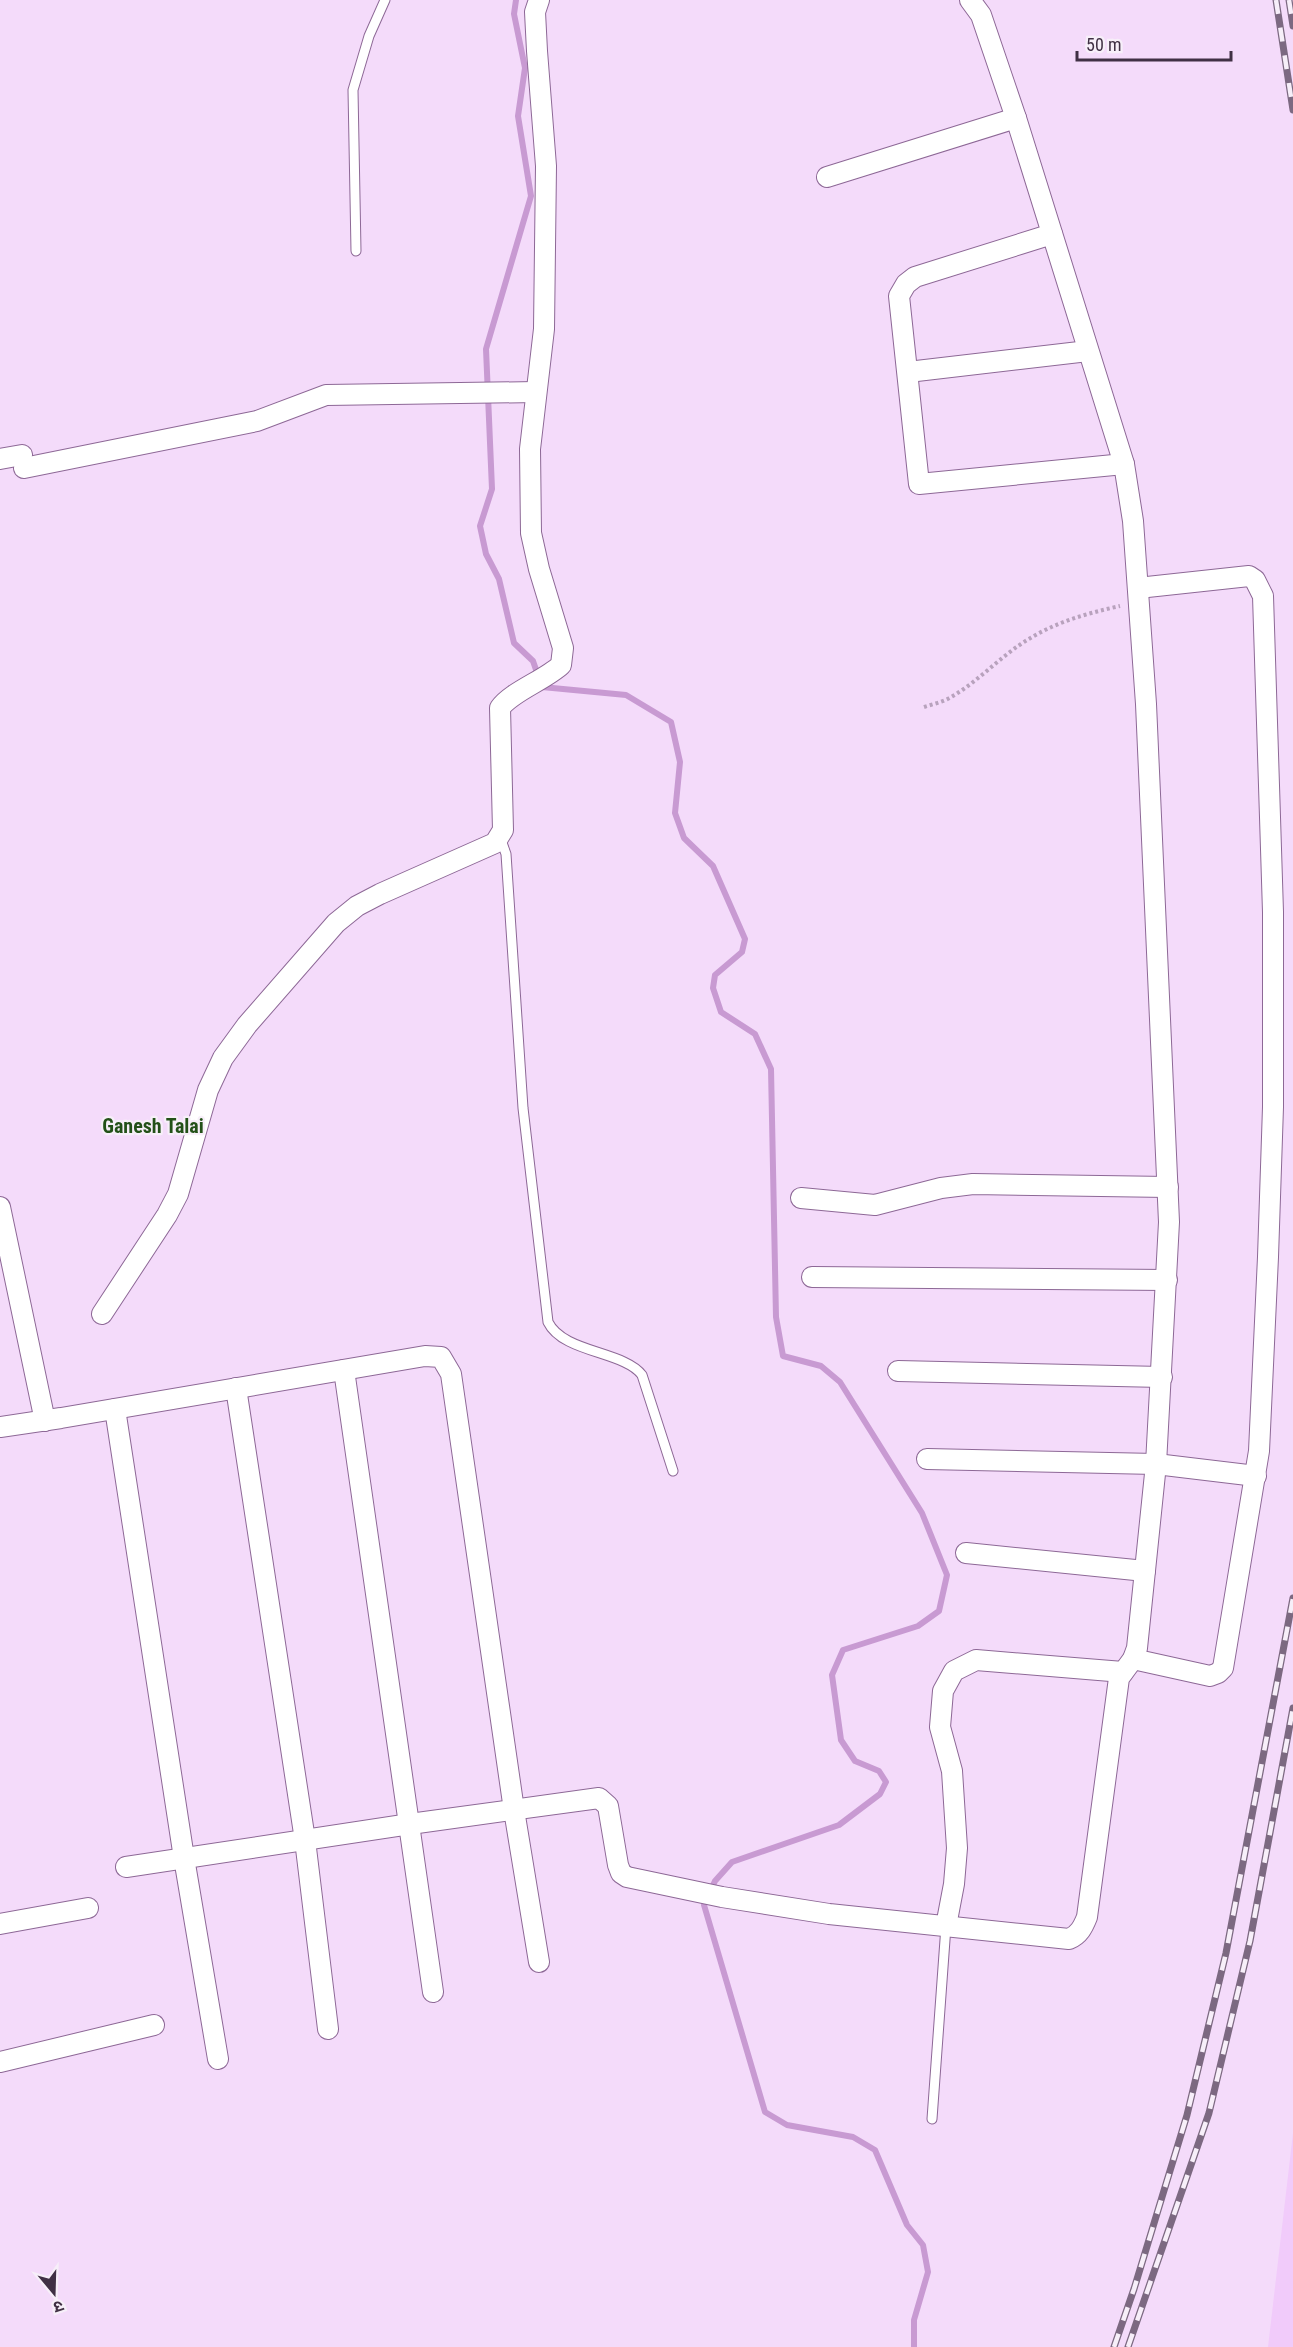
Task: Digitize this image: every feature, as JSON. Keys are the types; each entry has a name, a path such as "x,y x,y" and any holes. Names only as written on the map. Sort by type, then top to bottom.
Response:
{"street":[{"path":"102,1314 167,1215 178,1194 208,1090 223,1058 247,1025 336,923 357,906 483,849 495,843 500,837 503,830 500,708 508,700 549,676 561,664 563,658 563,648 534,551 531,532 530,449 544,328 546,166 535,12 539,0"},
{"path":"126,1867 599,1798 604,1800 608,1806 621,1873 627,1877 722,1897 829,1914 1069,1939 1076,1936 1088,1917 1119,1678 1137,1648 1156,1464 1167,1280 1168,1187 1147,727 1133,521 1124,464 1016,118 981,15 970,0"},
{"path":"827,177 1016,118"},
{"path":"1052,234 915,277 906,284 899,296 919,484 1124,464"},
{"path":"908,372 1088,351"},
{"path":"0,459 23,462 257,421 326,394 536,392"},
{"path":"946,1926 957,1865 957,1848 952,1771 940,1727 943,1691 954,1671 976,1660 1128,1665 1210,1676 1218,1673 1223,1668 1256,1476 1268,1257 1273,1107 1273,912 1263,596 1255,579 1249,576 1138,595"},
{"path":"801,1198 875,1205 941,1188 973,1184 1168,1187"},
{"path":"0,1207 45,1421"},
{"path":"812,1277 1167,1280"},
{"path":"0,1427 425,1356 441,1357 451,1374 514,1810 539,1962"},
{"path":"344,1370 433,1992"},
{"path":"897,1371 1162,1377"},
{"path":"236,1388 305,1840 328,2029"},
{"path":"115,1409 184,1858 218,2060"},
{"path":"927,1459 1156,1464 1256,1476"},
{"path":"966,1553 1145,1571"},
{"path":"0,1924 88,1908"},
{"path":"0,2062 154,2025"}],"lane":[{"path":"356,251 353,90 369,36 385,0"},
{"path":"500,837 506,854 523,1108 548,1322 556,1334 636,1368 642,1375 673,1471"},
{"path":"932,2119 946,1926"}],"path":[{"path":"924,707 948,699 963,690 1000,659 1044,629 1138,595"}],"shaded area":[{"path":"1293,2133 1293,2347 1268,2347"}],"waterway":[{"path":"516,0 514,14 525,68 518,116 531,196 486,349 492,489 480,526 486,554 499,579 514,643 533,661 542,687 626,695 671,722 680,762 675,813 684,838 713,866 745,939 742,952 715,975 713,988 721,1012 755,1034 771,1069 776,1317 783,1356 821,1366 840,1382 922,1513 947,1575 939,1611 918,1626 843,1650 832,1675 841,1740 855,1761 879,1771 886,1782 880,1794 839,1825 732,1862 715,1881 704,1905 765,2112 787,2125 853,2137 875,2150 907,2225 923,2245 928,2272 914,2320 914,2347"}],"railway":[{"path":"1276,0 1293,110"},
{"path":"1289,0 1293,26"},
{"path":"1114,2347 1187,2115 1226,1953 1293,1598"},
{"path":"1128,2347 1209,2113 1250,1941 1293,1708"}],"district":[{"name":"Ganesh Talai","path":"153,1126"}]}
